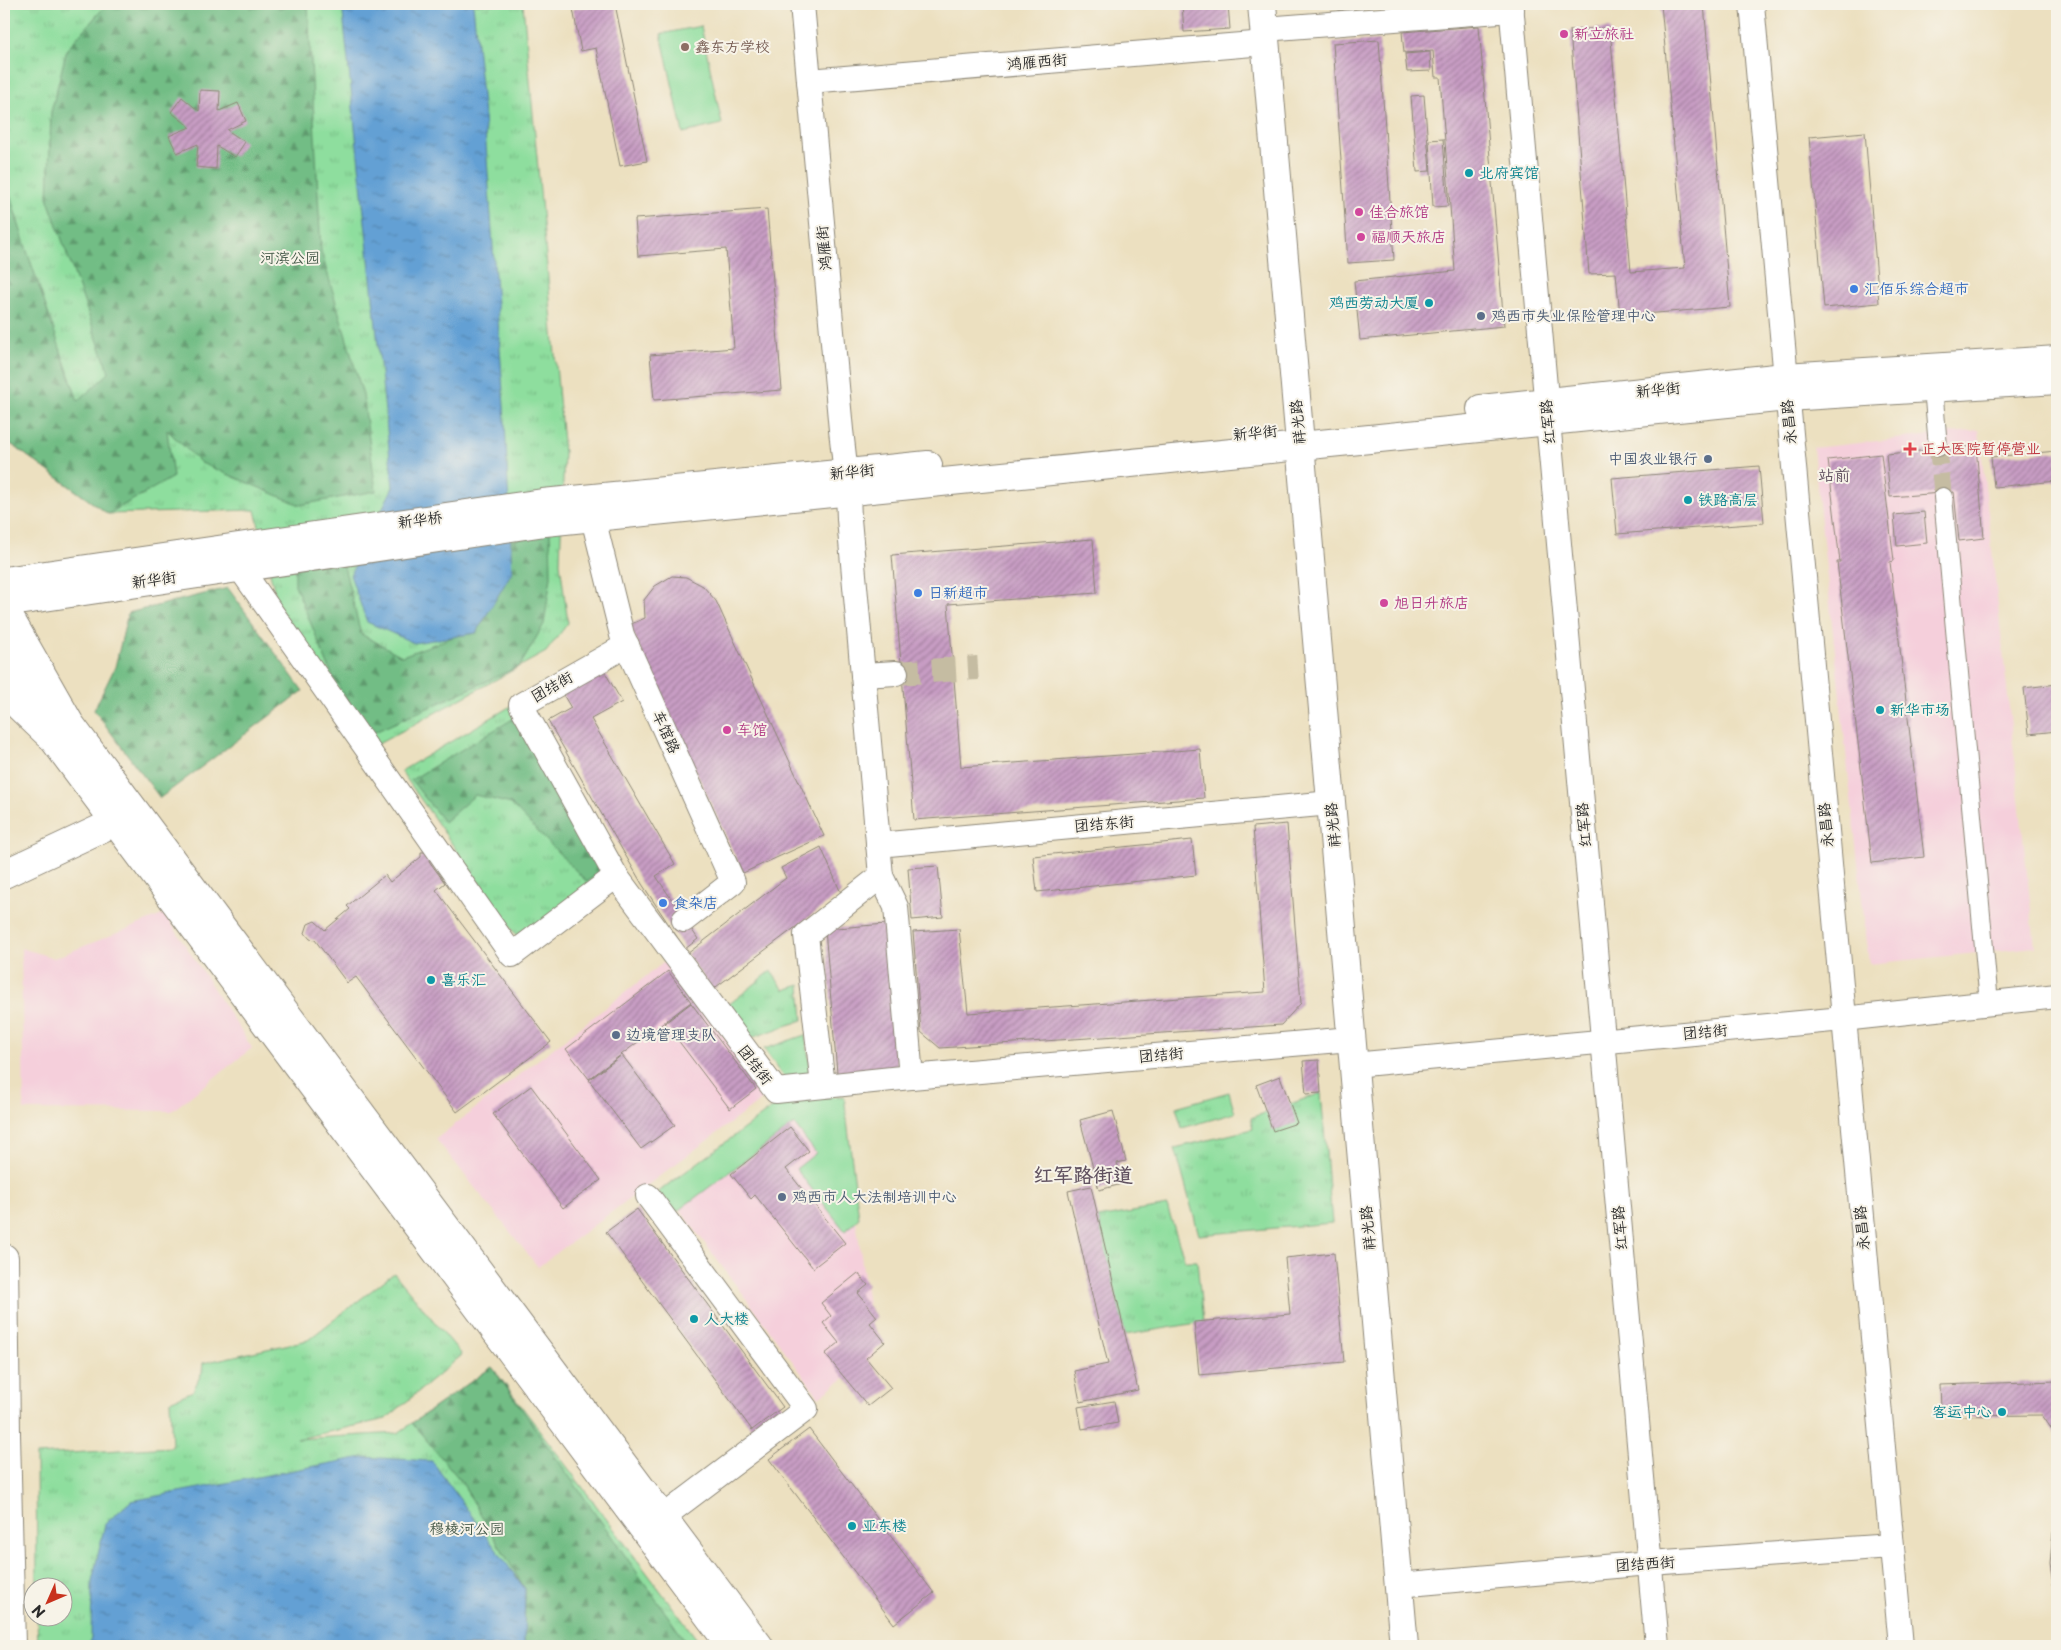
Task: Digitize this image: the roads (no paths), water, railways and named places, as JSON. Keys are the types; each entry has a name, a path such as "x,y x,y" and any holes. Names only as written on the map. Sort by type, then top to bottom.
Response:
{"street":[{"name":"鸿雁街","path":"802,4 847,482 881,876"},
{"name":"永昌路","path":"1752,4 1901,1646"},
{"name":"鸿雁西街","path":"809,81 1264,25 1511,7"},
{"name":"红军路","path":"1511,7 1658,1646"},
{"name":"祥光路","path":"1264,25 1404,1646"},
{"name":"新华街","path":"544,513 2057,360"},
{"name":"新华街","path":"1786,387 1933,387 2057,380"},
{"path":"1933,387 1938,447"},
{"name":"新华街","path":"544,513 593,518 847,482"},
{"path":"1943,497 1989,1003"},
{"name":"新华桥","path":"301,548 544,513"},
{"name":"车馆路","path":"593,518 622,635 733,882 684,920"},
{"name":"新华街","path":"4,603 240,568 301,548"},
{"name":"新华街","path":"4,581 301,548"},
{"path":"240,568 512,955 616,876"},
{"path":"4,608 70,724 760,1646"},
{"name":"团结街","path":"627,645 522,705 616,876 776,1091 911,1077 1352,1052 1604,1042 2057,996"},
{"path":"4,647 51,736 731,1646"},
{"path":"863,675 896,673"},
{"path":"4,692 51,736"},
{"name":"团结东街","path":"878,845 1331,803"},
{"path":"4,874 116,822"},
{"path":"823,1086 806,935 881,876 896,907 911,1077"},
{"path":"648,1196 806,1409 663,1517"},
{"path":"4,1258 11,1646"},
{"name":"团结西街","path":"1398,1585 1650,1563 1891,1546"}],"water":[{"path":"342,4 473,4 484,115 505,421 512,572 476,633 414,643 367,622 350,575 393,487"},
{"path":"363,1457 432,1461 525,1589 524,1646 87,1646 91,1638 92,1581 105,1524 131,1501"}],"tunnel":[{"path":"1938,447 1943,497"},
{"path":"896,673 978,668"}],"place":[{"name":"新立旅社","path":"1564,34"},
{"name":"鑫东方学校","path":"685,47"},
{"name":"北府宾馆","path":"1469,173"},
{"name":"佳合旅馆","path":"1359,212"},
{"name":"福顺天旅店","path":"1361,237"},
{"name":"汇佰乐综合超市","path":"1854,289"},
{"name":"鸡西劳动大厦","path":"1429,303"},
{"name":"鸡西市失业保险管理中心","path":"1481,316"},
{"name":"正大医院暂停营业","path":"1910,449"},
{"name":"中国农业银行","path":"1708,459"},
{"name":"铁路高层","path":"1688,500"},
{"name":"日新超市","path":"918,593"},
{"name":"旭日升旅店","path":"1384,603"},
{"name":"新华市场","path":"1880,710"},
{"name":"车馆","path":"727,730"},
{"name":"食杂店","path":"663,903"},
{"name":"喜乐汇","path":"431,980"},
{"name":"边境管理支队","path":"616,1035"},
{"name":"鸡西市人大法制培训中心","path":"782,1197"},
{"name":"人大楼","path":"694,1319"},
{"name":"客运中心","path":"2002,1412"},
{"name":"亚东楼","path":"852,1526"}],"district":[{"name":"站前","path":"1834,475"},
{"name":"红军路街道","path":"1083,1175"}],"park label":[{"name":"河滨公园","path":"290,258"},
{"name":"穆棱河公园","path":"467,1529"}]}
